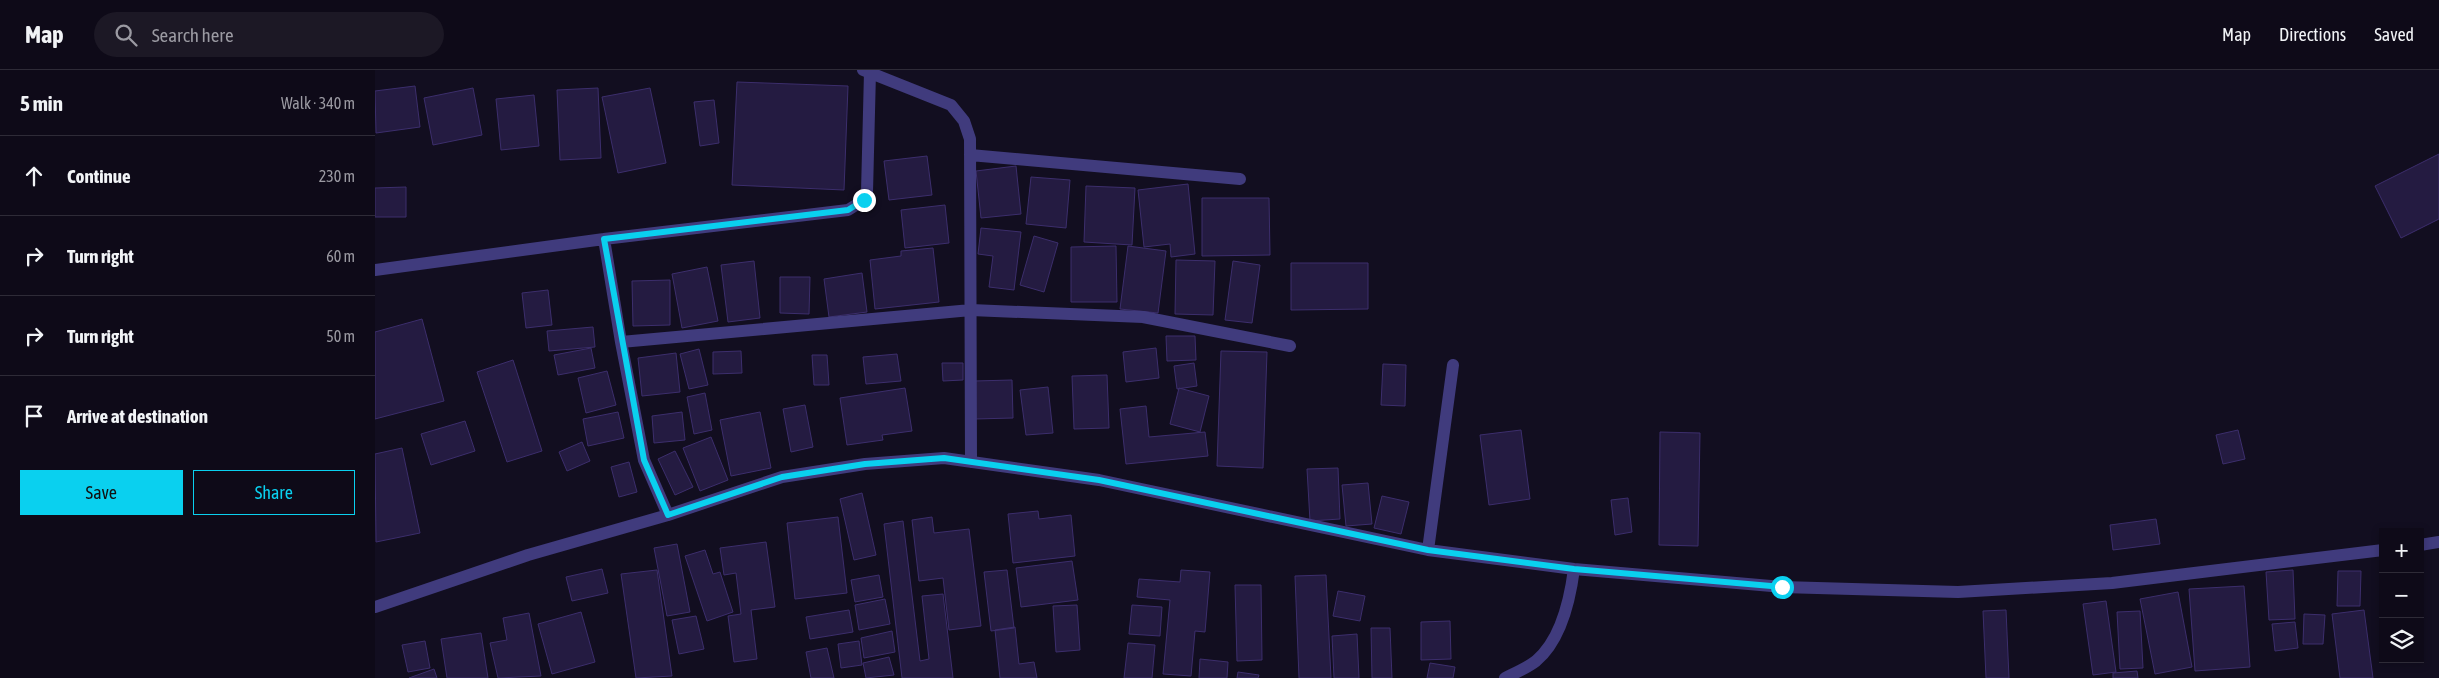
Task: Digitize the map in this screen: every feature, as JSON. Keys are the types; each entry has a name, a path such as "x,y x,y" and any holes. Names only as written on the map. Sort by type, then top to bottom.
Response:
{"street":[{"path":"375,270 604,239 848,210 857,206 867,192 866,71 951,105 964,121 970,140 971,462"},
{"path":"970,156 1240,179"},
{"path":"604,239 621,342 644,460 668,515"},
{"path":"621,342 971,310 1143,317 1290,346"},
{"path":"1428,550 1453,365"},
{"path":"375,607 528,555 668,515 782,477 865,464 944,458 1099,480 1428,550 1574,569 1782,587 1958,592 2113,583 2379,550"},
{"path":"2424,544 2439,542"},
{"path":"1505,678 1536,661 1553,642 1571,594 1574,569"}],"building":[{"path":"737,82 848,86 844,190 732,185"},
{"path":"415,86 420,127 376,133 375,91"},
{"path":"473,88 482,135 433,145 424,98"},
{"path":"598,88 601,158 560,160 557,90"},
{"path":"650,88 666,163 618,173 602,97"},
{"path":"534,95 539,146 501,150 496,99"},
{"path":"714,100 719,143 700,146 694,102"},
{"path":"2439,154 2439,219 2401,238 2375,186"},
{"path":"927,156 932,195 889,200 884,161"},
{"path":"1016,166 1021,214 981,218 976,171"},
{"path":"1031,177 1070,180 1066,228 1026,224"},
{"path":"1188,184 1195,254 1171,257 1170,244 1144,247 1138,190"},
{"path":"1086,186 1135,188 1132,245 1084,242"},
{"path":"406,187 406,217 375,217 375,188"},
{"path":"1202,198 1269,198 1270,255 1202,256"},
{"path":"945,205 949,243 905,248 901,210"},
{"path":"981,228 1021,232 1014,290 989,287 993,256 978,254"},
{"path":"1034,236 1058,243 1044,292 1020,285"},
{"path":"1116,246 1117,302 1071,302 1071,247"},
{"path":"1128,246 1166,251 1158,313 1120,309"},
{"path":"933,248 939,302 875,309 870,260 901,256 901,251"},
{"path":"1176,260 1215,261 1213,315 1175,314"},
{"path":"754,261 760,318 728,322 721,265"},
{"path":"1233,261 1260,265 1252,323 1225,320"},
{"path":"1291,263 1368,263 1368,309 1291,310"},
{"path":"707,267 718,321 682,328 672,274"},
{"path":"862,273 867,312 829,317 824,279"},
{"path":"780,277 810,277 809,314 780,313"},
{"path":"670,280 670,325 633,326 632,281"},
{"path":"548,290 552,325 526,328 522,293"},
{"path":"422,319 444,401 375,419 375,332"},
{"path":"593,327 595,347 549,351 547,331"},
{"path":"1166,336 1195,336 1196,360 1167,361"},
{"path":"591,348 595,368 558,375 554,355"},
{"path":"1156,348 1159,378 1126,382 1123,352"},
{"path":"699,349 708,385 689,389 680,354"},
{"path":"741,351 742,373 713,374 713,352"},
{"path":"1221,351 1267,352 1263,468 1217,466"},
{"path":"676,353 680,392 642,396 638,358"},
{"path":"897,354 901,381 866,384 863,357"},
{"path":"812,355 827,355 829,385 814,385"},
{"path":"513,360 542,451 507,462 477,372"},
{"path":"942,363 963,363 963,380 943,381"},
{"path":"1194,363 1197,386 1177,389 1174,366"},
{"path":"1383,364 1406,365 1405,406 1381,405"},
{"path":"607,371 616,405 586,413 578,378"},
{"path":"1107,375 1109,428 1074,429 1072,376"},
{"path":"1012,380 1013,418 975,419 974,381"},
{"path":"1048,387 1053,433 1026,435 1020,390"},
{"path":"905,388 912,431 882,435 883,440 847,445 840,398"},
{"path":"1179,388 1209,396 1200,432 1170,424"},
{"path":"705,393 712,430 694,434 687,397"},
{"path":"805,405 813,447 791,452 783,409"},
{"path":"1146,406 1149,437 1205,432 1208,456 1126,464 1120,409"},
{"path":"618,412 624,438 588,446 583,419"},
{"path":"682,412 685,440 654,443 652,416"},
{"path":"760,412 771,468 731,476 720,420"},
{"path":"465,421 475,451 431,465 421,434"},
{"path":"1521,430 1530,499 1489,505 1480,435"},
{"path":"2238,430 2245,459 2223,464 2216,435"},
{"path":"1660,432 1700,433 1698,546 1659,545"},
{"path":"711,437 728,480 700,491 683,448"},
{"path":"582,442 590,461 567,471 559,452"},
{"path":"402,448 420,533 376,542 375,454"},
{"path":"675,451 693,487 675,495 658,459"},
{"path":"629,462 637,492 619,497 611,467"},
{"path":"1338,468 1340,519 1310,521 1307,469"},
{"path":"1368,483 1372,524 1346,526 1342,485"},
{"path":"862,493 876,555 854,560 840,499"},
{"path":"1382,496 1409,502 1401,534 1374,528"},
{"path":"1628,498 1632,532 1615,535 1611,500"},
{"path":"1038,511 1039,519 1071,515 1075,556 1013,563 1008,514"},
{"path":"838,517 847,593 795,599 787,523"},
{"path":"932,517 934,533 969,529 981,626 949,630 943,578 919,581 912,520"},
{"path":"2156,519 2160,544 2113,550 2110,525"},
{"path":"903,521 920,661 929,659 922,596 943,594 953,678 902,678 884,524"},
{"path":"766,542 775,607 751,610 757,659 734,662 728,616 741,614 736,573 724,575 720,548"},
{"path":"677,544 690,612 667,616 654,548"},
{"path":"705,550 713,574 720,572 733,612 707,621 685,556"},
{"path":"1072,561 1078,600 1021,607 1016,568"},
{"path":"602,569 608,593 572,601 566,577"},
{"path":"657,570 672,676 636,678 621,574"},
{"path":"1007,570 1014,628 991,631 984,572"},
{"path":"1181,570 1210,572 1205,632 1195,631 1191,676 1163,674 1170,600 1137,597 1139,579 1180,582"},
{"path":"2293,570 2295,619 2269,620 2266,572"},
{"path":"2338,571 2361,571 2360,606 2337,606"},
{"path":"879,575 883,597 855,602 851,580"},
{"path":"1326,575 1331,678 1299,678 1295,576"},
{"path":"1235,585 1261,585 1262,660 1237,661"},
{"path":"2244,586 2250,667 2195,671 2189,589"},
{"path":"1338,591 1365,596 1360,621 1333,616"},
{"path":"2178,592 2192,667 2155,674 2140,599"},
{"path":"885,599 890,624 859,630 855,605"},
{"path":"2106,601 2116,672 2093,675 2083,604"},
{"path":"1077,605 1080,650 1056,652 1053,606"},
{"path":"1132,605 1162,607 1160,636 1129,634"},
{"path":"849,610 853,632 810,639 806,617"},
{"path":"2006,610 2009,678 1986,678 1983,611"},
{"path":"2364,610 2373,678 2340,678 2332,614"},
{"path":"2140,611 2143,668 2120,669 2117,612"},
{"path":"581,612 595,662 552,674 538,624"},
{"path":"529,613 541,676 498,678 490,643 507,640 503,618"},
{"path":"2304,614 2325,615 2323,644 2303,644"},
{"path":"696,616 704,649 679,654 672,620"},
{"path":"1450,621 1451,659 1421,660 1421,622"},
{"path":"2295,622 2298,648 2275,651 2272,624"},
{"path":"1015,627 1019,664 1034,662 1037,678 1000,678 995,630"},
{"path":"1371,628 1390,628 1392,678 1372,678"},
{"path":"892,631 895,652 864,658 861,638"},
{"path":"481,633 488,678 447,678 441,639"},
{"path":"1357,634 1359,678 1334,678 1332,636"},
{"path":"425,641 430,668 408,672 402,645"},
{"path":"859,641 862,665 841,668 838,644"},
{"path":"1128,643 1155,645 1152,678 1124,678"},
{"path":"827,648 834,678 811,678 806,652"},
{"path":"889,657 894,675 866,678 863,663"},
{"path":"1200,659 1228,662 1227,678 1199,678"},
{"path":"1430,663 1455,667 1453,678 1427,678"},
{"path":"434,669 437,678 409,678"},
{"path":"2137,671 2138,678 2113,678 2113,673"},
{"path":"1238,672 1259,675 1258,678 1237,678"}],"route":[{"path":"864,200 848,210 604,239 621,342 644,460 668,515 782,477 865,464 944,458 1099,480 1428,550 1574,569 1782,587"}]}
